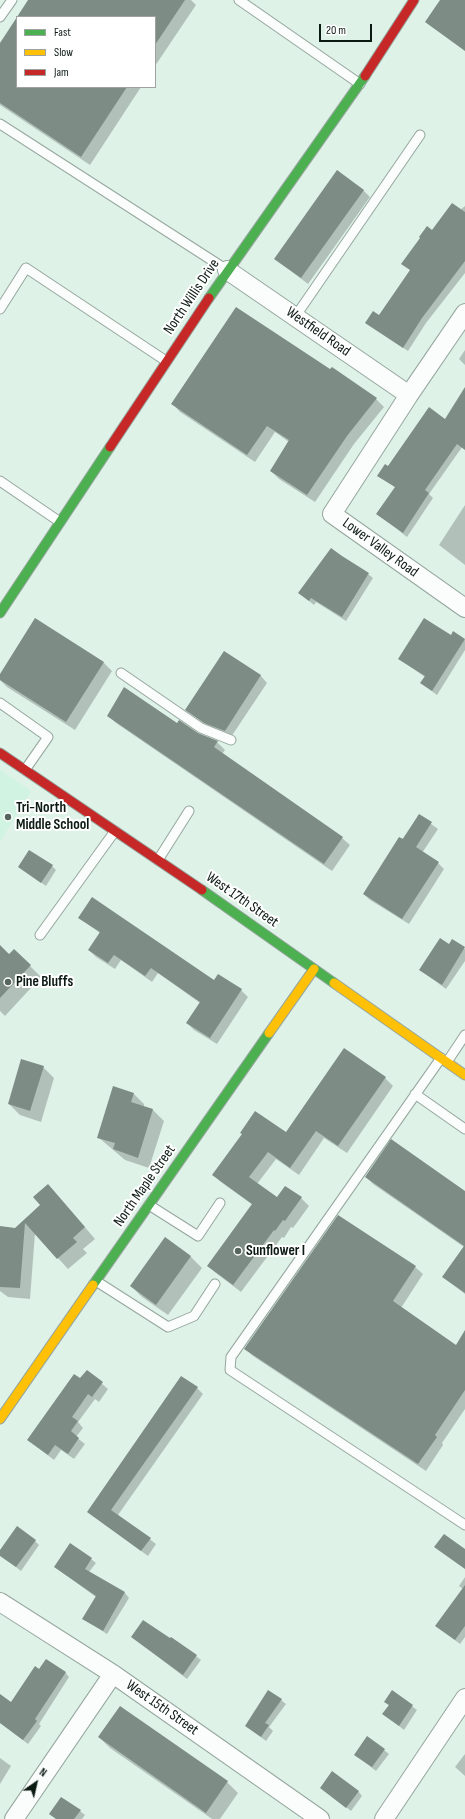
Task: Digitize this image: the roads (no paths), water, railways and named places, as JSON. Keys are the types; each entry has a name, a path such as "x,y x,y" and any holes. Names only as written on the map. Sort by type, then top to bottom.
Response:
{"street":[{"name":"North Willis Drive","path":"0,613 227,270 360,84 414,0"},
{"name":"Westfield Road","path":"227,270 409,395"},
{"path":"409,395 465,313"},
{"name":"Lower Valley Road","path":"409,395 332,514 465,608"},
{"name":"West 17th Street","path":"0,753 253,924 377,1015 465,1075"},
{"name":"North Maple Street","path":"0,1419 314,969"},
{"name":"West 15th Street","path":"0,1602 113,1674 320,1819"},
{"path":"14,1819 113,1674"},
{"path":"384,1819 465,1698"}],"lane":[{"path":"0,17 12,0"},
{"path":"239,0 360,84"},
{"path":"0,124 227,270"},
{"path":"295,317 420,136"},
{"path":"0,309 26,268 166,361"},
{"path":"0,481 60,522"},
{"path":"121,673 201,728 231,740"},
{"path":"0,703 48,736 25,770"},
{"path":"158,860 189,812"},
{"path":"40,935 115,831"},
{"path":"465,1034 415,1094 231,1357 230,1370 465,1525"},
{"path":"415,1094 465,1129"},
{"path":"149,1205 198,1236 220,1203"},
{"path":"96,1281 168,1327 194,1316 215,1284"}],"place":[{"name":"Tri-North Middle School","path":"8,817"},
{"name":"Pine Bluffs","path":"8,982"},
{"name":"Sunflower I","path":"238,1251"}]}
